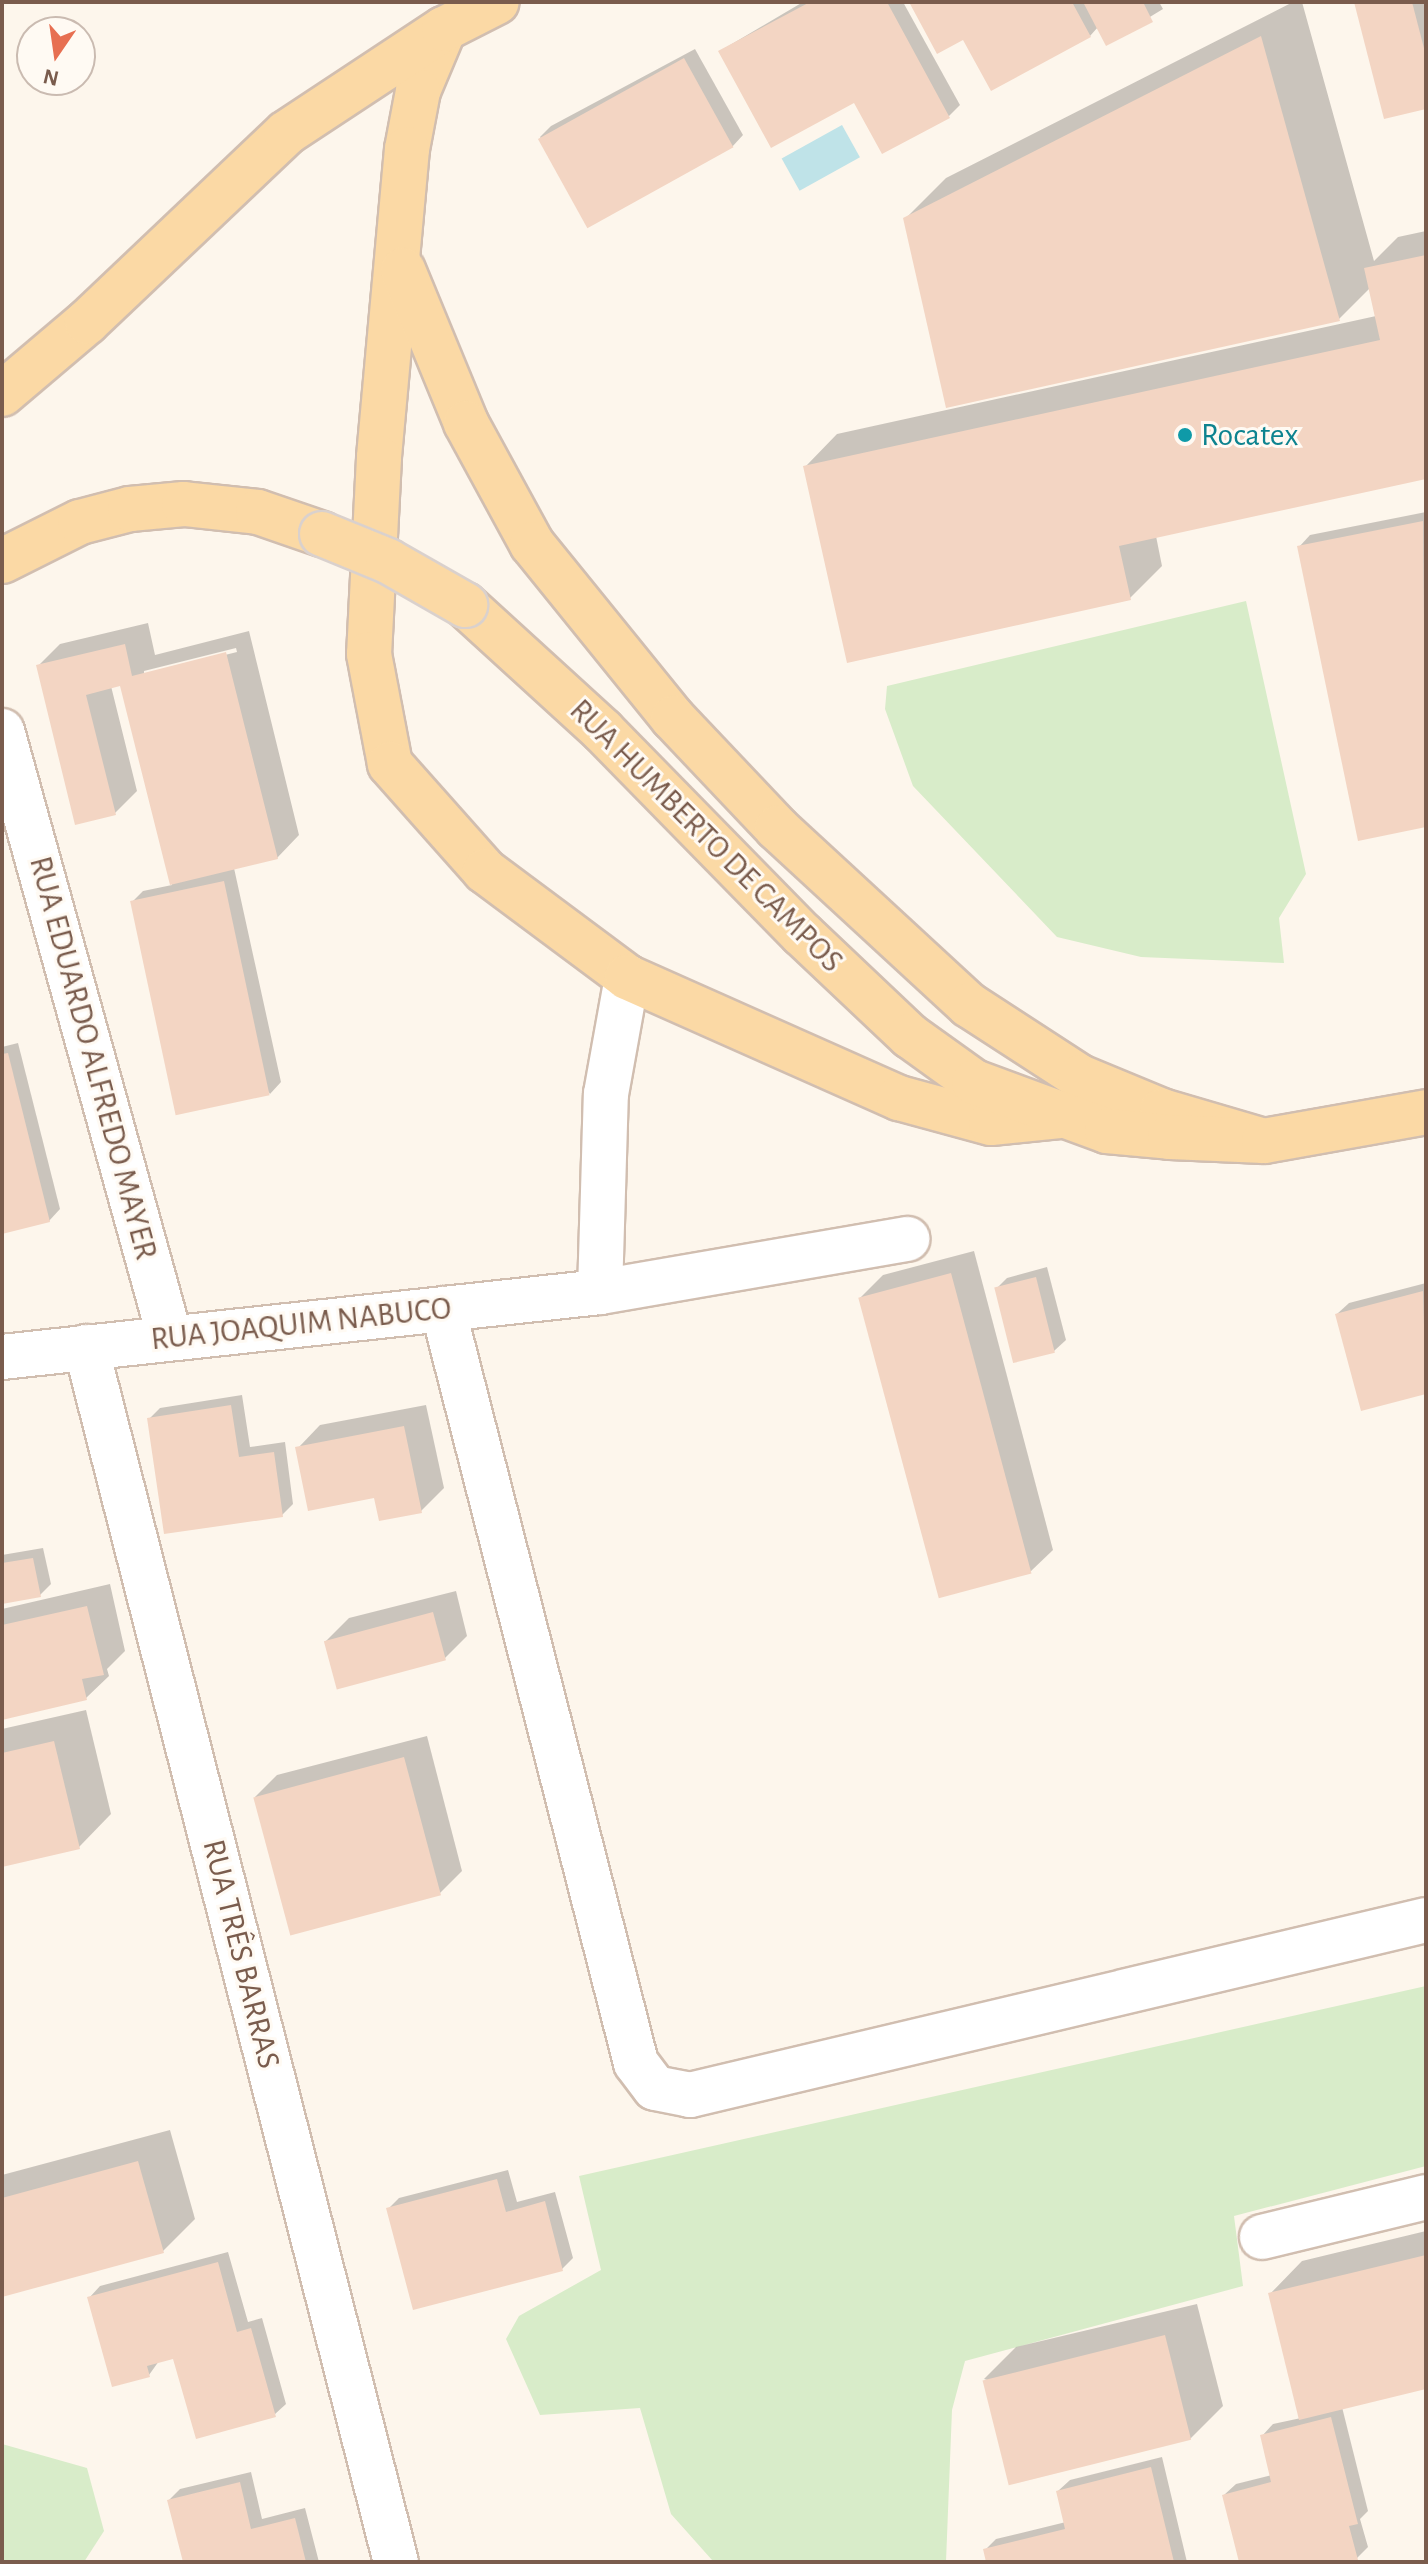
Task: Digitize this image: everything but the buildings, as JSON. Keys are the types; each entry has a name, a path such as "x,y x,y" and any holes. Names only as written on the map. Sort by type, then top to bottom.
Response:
{"main road":[{"path":"2,394 87,322 286,133 444,29 497,2"},
{"path":"444,29 418,91 400,208 401,264 379,458 369,654 390,764 485,871 627,977 899,1098 991,1123 1060,1116"},
{"path":"401,264 466,423 532,544 673,718 777,828 969,1005 1080,1077 1162,1111 1264,1141"},
{"name":"RUA HUMBERTO DE CAMPOS","path":"2,561 80,522 130,509 184,504 258,512 322,534 388,561 465,605 603,731 792,924 910,1036 974,1082 1107,1131 1264,1141 1426,1112"}],"street":[{"name":"RUA EDUARDO ALFREDO MAYER","path":"2,731 170,1338"},
{"path":"600,1292 606,1094 627,977"},
{"name":"RUA JOAQUIM NABUCO","path":"2,1357 600,1292 907,1239"},
{"path":"443,1309 636,2063 655,2088 690,2095 1426,1920"},
{"name":"RUA TRÊS BARRAS","path":"86,1347 396,2562"},
{"path":"1262,2237 1426,2197"}],"green space":[{"path":"1246,601 1306,874 1279,918 1284,963 1141,957 1057,937 913,786 885,709 887,686"},
{"path":"1426,1986 1426,2166 1234,2216 1243,2286 965,2361 952,2410 946,2562 712,2560 671,2514 640,2408 540,2415 506,2339 519,2316 601,2270 579,2176"},
{"path":"2,2444 87,2468 104,2531 84,2562 2,2562"}],"water":[{"path":"842,125 860,157 800,191 782,158"}],"place":[{"name":"Rocatex","path":"1185,435"}]}
